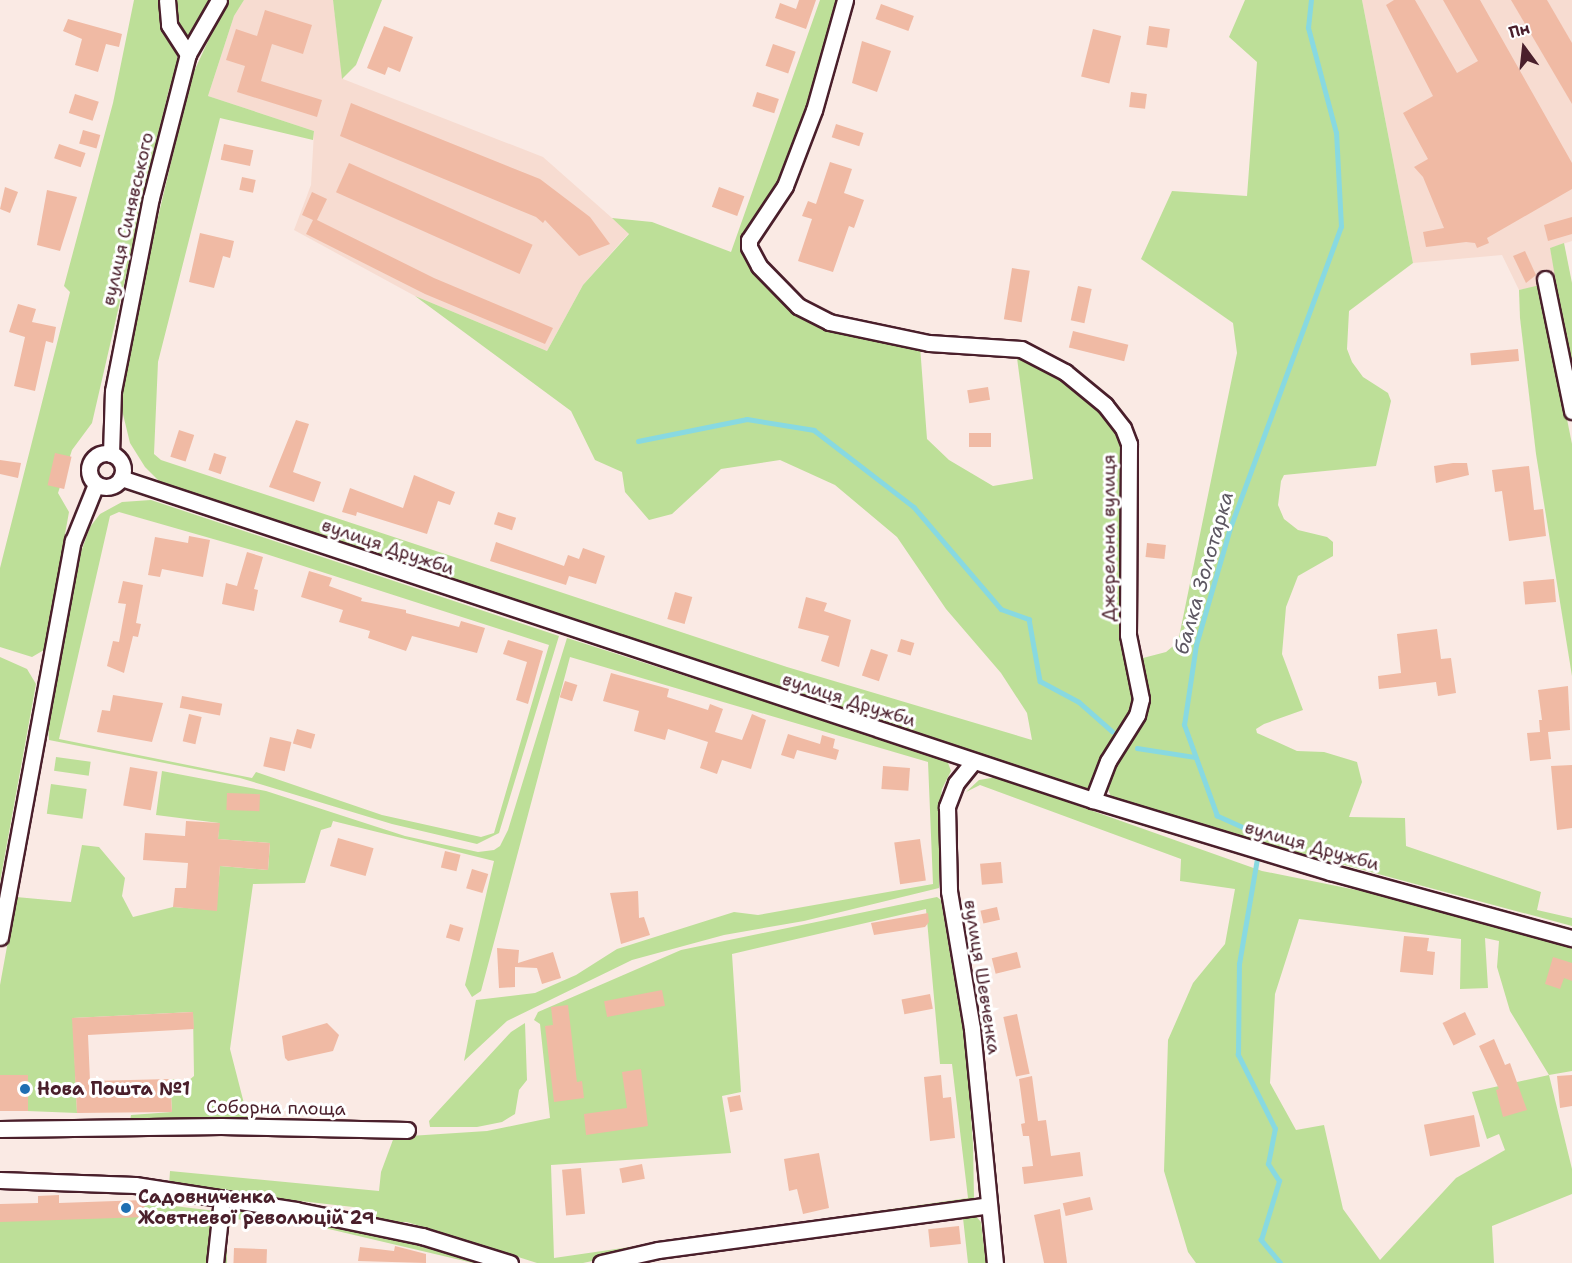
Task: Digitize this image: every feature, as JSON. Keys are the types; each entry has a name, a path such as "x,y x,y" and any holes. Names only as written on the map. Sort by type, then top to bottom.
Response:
{"street":[{"path":"168,0 169,25 188,54 219,0"},
{"name":"Джерельна вулиця","path":"845,0 814,110 785,186 749,240 749,247 759,266 798,306 829,322 929,343 1021,349 1065,372 1105,405 1123,428 1129,444 1128,635 1141,699 1137,715 1108,761 1093,800"},
{"name":"вулиця Синявського","path":"111,454 113,391 129,299 188,54"},
{"path":"1545,279 1572,411"},
{"path":"99,454 111,454 120,461 121,478 107,487 96,484 89,474 91,462 99,454"},
{"name":"вулиця Дружби","path":"121,478 973,762 1234,844 1572,938"},
{"path":"0,937 73,541 96,484"},
{"name":"вулиця Шевченка","path":"973,762 950,794 946,825 949,891 972,1029 995,1263"},
{"name":"Соборна площа","path":"0,1129 221,1126 407,1130"},
{"path":"0,1180 135,1185 222,1199 422,1236 510,1263"},
{"path":"215,1263 222,1199"},
{"path":"601,1263 658,1250 988,1205"}],"shaded area":[{"path":"244,0 333,0 343,79 543,157 629,233 583,285 547,351 415,296 294,230 311,185 314,131 208,96 234,16"},
{"path":"1362,0 1572,0 1572,241 1550,248 1557,282 1519,290 1502,255 1413,263"}],"green space":[{"path":"134,0 163,0 177,47 177,74 169,89 92,423 72,450 58,493 69,512 44,650 32,657 0,647 0,568 70,292 64,286 113,103"},
{"path":"173,0 210,0 189,39 175,20"},
{"path":"227,0 244,0 234,16 208,96 314,131 313,140 220,118 158,362 154,454 161,460 787,667 1032,740 1027,713 1001,673 946,609 897,537 835,485 780,460 721,469 672,514 649,520 625,492 622,472 595,460 571,411 415,296 547,351 583,285 629,234 612,218 652,222 731,252 820,0 841,0 808,117 781,184 746,238 804,315 920,346 927,439 949,460 993,486 1033,479 1017,358 1067,380 1097,406 1124,439 1135,701 1088,788 1076,788 163,485 145,467 130,443 120,402 124,361 191,78"},
{"path":"333,0 382,0 356,65 342,79"},
{"path":"1245,0 1362,0 1413,263 1349,311 1347,349 1352,362 1363,377 1388,393 1391,401 1376,466 1284,475 1281,481 1278,505 1284,519 1298,530 1327,537 1333,542 1333,556 1298,576 1286,607 1282,654 1303,710 1264,724 1256,729 1257,733 1297,751 1324,752 1357,762 1362,782 1349,817 1405,818 1406,846 1541,892 1537,910 1572,918 1572,926 1218,831 1112,799 1107,787 1107,776 1137,721 1134,643 1143,658 1166,652 1178,642 1237,353 1233,323 1141,259 1172,191 1247,196 1257,62 1229,37"},
{"path":"1564,243 1572,283 1572,374 1550,248"},
{"path":"1540,285 1572,444 1572,676 1536,454 1520,318 1519,290"},
{"path":"151,500 559,636 499,833 477,844 392,824 240,778 49,740 48,724 81,552 90,527 100,514 122,502","holes":["119,512 266,554 549,645 494,833 481,837 382,815 256,772 252,778 59,739 110,516"]},
{"path":"567,638 947,760 951,771 942,789 939,811 939,888 804,921 724,935 632,960 507,1021 464,1061 476,1000 535,993 576,975 617,949 734,912 758,915 933,884 928,762 570,657 481,991 472,997 465,985 494,861 333,821 331,827 321,830 305,883 253,884 230,1049 248,1119 130,1121 131,1115 172,1112 170,1079 188,1081 194,1076 193,1012 73,1018 77,1113 27,1111 28,1075 0,1075 0,985 16,897 71,902 82,845 99,847 125,878 122,896 133,917 173,907 216,910 220,866 268,870 270,843 218,839 219,823 156,815 162,771 266,791 405,836 478,852 494,850 500,846 508,830"},
{"path":"0,657 27,669 36,684 0,882"},
{"path":"56,757 91,762 89,776 54,771"},
{"path":"997,777 1262,871 1386,896 1572,944 1572,1071 1549,1075 1572,1169 1572,1194 1492,1226 1494,1263 1196,1263 1188,1252 1164,1171 1168,1040 1193,983 1225,944 1235,889 1180,881 1181,859 980,785 966,792 979,780","holes":["1299,919 1461,939 1460,989 1488,988 1485,938 1499,941 1497,967 1510,1011 1549,1075 1472,1092 1487,1139 1499,1134 1505,1150 1456,1178 1380,1260 1343,1209 1324,1125 1296,1130 1270,1083 1275,994"]},
{"path":"51,784 87,789 82,819 47,814"},
{"path":"937,897 941,900 966,1047 973,1144 974,1198 969,1203 643,1250 583,1263 537,1263 407,1222 374,1222 353,1207 169,1186 170,1171 379,1191 381,1172 394,1137 487,1131 550,1118 540,1024 534,1020 538,1012 681,950","holes":["926,909 940,1064 952,1064 968,1198 554,1258 551,1165 731,1153 722,1096 741,1092 732,954"]},
{"path":"525,1023 527,1080 519,1090 515,1114 502,1122 477,1127 430,1127 429,1121 438,1111 511,1032"},
{"path":"157,1204 216,1211 212,1263 0,1263 0,1205"},
{"path":"241,1211 317,1219 414,1239 491,1263 473,1263 299,1222 227,1219 227,1263 219,1263 223,1218"},
{"path":"973,1213 981,1222 986,1263 968,1263 963,1218 822,1235"}],"building":[{"path":"799,0 816,0 806,29 775,18 780,3 796,9"},
{"path":"1394,0 1415,0 1457,73 1478,61 1443,0 1480,0 1572,163 1572,189 1487,238 1489,243 1477,248 1475,243 1466,242 1426,247 1423,232 1444,228 1423,177 1414,167 1428,159 1403,113 1433,96 1386,5"},
{"path":"1511,0 1547,0 1572,43 1572,104"},
{"path":"881,4 914,16 908,31 876,19"},
{"path":"265,10 312,25 303,54 272,44 261,81 322,100 317,117 237,92 245,66 226,60 236,29 257,36"},
{"path":"68,19 122,34 119,47 106,44 98,72 75,65 82,39 63,31"},
{"path":"384,26 413,37 400,72 388,67 385,75 367,68"},
{"path":"1149,26 1170,29 1167,48 1146,45"},
{"path":"1093,29 1121,36 1109,84 1081,77"},
{"path":"862,41 891,51 877,92 852,83"},
{"path":"773,44 796,52 788,74 766,66"},
{"path":"757,92 779,99 774,113 752,106"},
{"path":"1131,92 1147,94 1145,109 1129,107"},
{"path":"75,94 99,102 93,121 69,113"},
{"path":"351,103 540,179 590,217 610,244 579,256 545,220 543,223 536,217 340,136"},
{"path":"836,124 864,133 859,146 832,137"},
{"path":"83,130 100,135 96,148 79,143"},
{"path":"59,144 85,153 81,167 54,158"},
{"path":"224,144 253,150 250,166 221,160"},
{"path":"830,162 852,169 844,193 864,200 854,228 849,226 833,272 798,261 812,219 802,216 808,201 816,204"},
{"path":"349,163 533,245 520,274 336,192"},
{"path":"242,177 256,180 253,193 239,190"},
{"path":"5,187 18,192 10,213 0,209"},
{"path":"719,187 744,196 737,216 712,207"},
{"path":"47,190 77,197 60,251 37,245"},
{"path":"312,192 327,199 317,220 434,278 553,328 545,344 425,294 306,234 313,220 302,215"},
{"path":"1572,217 1572,234 1548,241 1544,225"},
{"path":"200,233 234,241 230,258 223,256 214,288 189,282"},
{"path":"1525,251 1536,275 1526,283 1513,256"},
{"path":"1012,268 1030,271 1022,322 1004,319"},
{"path":"1078,286 1092,289 1084,323 1071,320"},
{"path":"18,304 36,309 32,322 56,327 53,343 46,341 35,391 14,386 25,337 9,332"},
{"path":"1073,331 1128,345 1124,361 1069,347"},
{"path":"1518,349 1519,361 1471,365 1470,353"},
{"path":"988,387 990,400 969,403 967,390"},
{"path":"296,420 309,424 293,472 321,482 314,502 269,487"},
{"path":"179,430 194,435 186,462 170,457"},
{"path":"969,433 991,433 991,447 969,447"},
{"path":"55,453 72,457 64,489 48,485"},
{"path":"214,453 226,457 221,474 208,470"},
{"path":"0,460 21,463 18,478 0,474"},
{"path":"1467,463 1469,475 1436,483 1434,466"},
{"path":"1529,466 1534,510 1543,509 1546,536 1509,541 1502,491 1495,492 1492,470"},
{"path":"414,475 455,492 450,505 438,501 427,534 357,512 356,516 342,512 350,488 403,508"},
{"path":"498,512 516,518 512,530 494,524"},
{"path":"189,536 210,540 203,577 162,569 160,577 148,575 155,537 188,543"},
{"path":"496,542 564,566 568,555 579,559 583,548 605,556 596,584 569,576 566,585 490,561"},
{"path":"1147,543 1166,545 1164,559 1146,557"},
{"path":"247,552 263,557 254,589 258,590 254,611 222,604 226,583 237,586"},
{"path":"309,571 332,578 329,586 362,598 361,601 406,610 406,613 459,627 461,621 485,628 477,653 412,636 406,651 368,638 370,631 339,622 343,610 301,597"},
{"path":"1554,579 1556,602 1525,605 1523,582"},
{"path":"123,581 143,585 136,623 141,624 138,637 133,636 124,673 107,666 113,641 119,642 126,604 118,603"},
{"path":"675,592 692,597 685,624 667,619"},
{"path":"806,597 827,603 824,611 851,620 839,667 821,661 829,636 798,628"},
{"path":"1437,629 1441,659 1451,658 1456,693 1438,696 1436,682 1379,689 1378,676 1401,673 1397,634"},
{"path":"901,639 914,643 911,656 897,651"},
{"path":"508,640 543,651 528,704 516,700 527,662 503,654"},
{"path":"871,649 888,655 879,681 862,675"},
{"path":"611,673 669,689 667,697 708,710 710,704 723,709 715,732 742,740 752,714 766,720 751,769 722,760 717,774 700,768 708,742 668,729 665,740 634,731 639,711 603,701"},
{"path":"565,681 577,685 572,701 560,697"},
{"path":"1568,686 1570,730 1548,732 1551,759 1530,761 1527,733 1540,732 1539,720 1542,720 1538,690"},
{"path":"113,695 163,703 152,742 97,732 102,710 110,711"},
{"path":"182,696 222,704 220,716 180,708"},
{"path":"189,714 202,717 195,744 183,741"},
{"path":"297,729 315,734 311,749 293,743"},
{"path":"788,734 820,744 822,735 835,739 833,748 839,750 836,760 797,750 794,759 781,755"},
{"path":"270,737 291,742 285,771 263,766"},
{"path":"1572,765 1572,828 1557,830 1551,766"},
{"path":"883,766 910,768 908,791 881,789"},
{"path":"130,767 158,772 151,810 123,805"},
{"path":"227,793 260,794 259,811 226,810"},
{"path":"186,821 220,823 218,839 270,843 268,870 220,866 217,911 173,907 175,888 186,888 188,863 143,860 145,833 185,836"},
{"path":"338,838 374,848 366,876 330,866"},
{"path":"920,839 926,881 900,884 894,843"},
{"path":"445,851 461,855 456,871 441,867"},
{"path":"1001,862 1003,883 982,885 980,864"},
{"path":"472,869 488,874 482,893 466,888"},
{"path":"638,891 639,918 644,917 650,935 621,944 610,893"},
{"path":"997,907 1000,920 983,923 980,911"},
{"path":"928,913 929,922 925,927 874,935 871,923"},
{"path":"450,924 463,928 459,941 446,937"},
{"path":"1404,936 1429,938 1427,951 1435,952 1433,975 1400,972"},
{"path":"497,948 519,950 518,963 553,952 561,978 542,984 537,968 515,967 515,987 499,988"},
{"path":"1017,952 1021,968 996,974 992,958"},
{"path":"1553,957 1572,963 1572,981 1564,978 1560,989 1545,984"},
{"path":"662,990 665,1006 607,1017 604,1001"},
{"path":"930,994 933,1009 904,1014 902,1000"},
{"path":"568,1005 577,1082 582,1081 584,1098 554,1102 545,1026 553,1025 551,1007"},
{"path":"193,1012 194,1029 88,1035 90,1081 170,1079 172,1112 77,1113 72,1018"},
{"path":"1465,1012 1476,1034 1453,1045 1443,1023"},
{"path":"1017,1014 1030,1074 1016,1077 1003,1017"},
{"path":"327,1023 339,1035 333,1051 288,1061 285,1058 282,1036"},
{"path":"1494,1039 1505,1065 1510,1063 1527,1110 1503,1117 1496,1090 1499,1089 1479,1046"},
{"path":"641,1069 648,1126 586,1135 584,1114 627,1108 622,1072"},
{"path":"0,1075 28,1075 28,1111 0,1111"},
{"path":"941,1075 943,1098 951,1097 955,1138 930,1141 924,1077"},
{"path":"1572,1075 1572,1106 1560,1108 1557,1076"},
{"path":"1032,1076 1038,1121 1046,1120 1051,1156 1080,1152 1083,1176 1024,1184 1022,1167 1033,1166 1029,1136 1023,1136 1021,1124 1025,1123 1019,1079"},
{"path":"740,1095 743,1110 730,1112 727,1097"},
{"path":"1474,1115 1480,1146 1430,1156 1424,1125"},
{"path":"819,1153 829,1208 803,1214 797,1189 789,1191 784,1159"},
{"path":"642,1164 645,1179 622,1183 619,1168"},
{"path":"581,1168 585,1214 566,1215 562,1170"},
{"path":"59,1195 59,1203 144,1200 145,1217 0,1222 0,1204 38,1203 38,1196"},
{"path":"1090,1197 1093,1210 1066,1216 1063,1203"},
{"path":"1060,1209 1067,1263 1044,1263 1034,1215"},
{"path":"959,1226 961,1244 930,1247 928,1229"},
{"path":"395,1246 426,1254 426,1263 358,1261 360,1247 394,1251"},
{"path":"234,1248 267,1249 266,1263 233,1263"}],"waterway":[{"name":"балка Золотарка","path":"1280,1263 1261,1240 1279,1181 1268,1164 1275,1129 1238,1055 1239,964 1260,841 1257,834 1217,816 1184,725 1196,645 1230,528 1341,227 1336,133 1308,28 1311,0"},
{"path":"638,441 747,419 814,430 914,507 1001,609 1029,619 1040,681 1079,702 1112,731"},
{"path":"1137,748 1195,757"}],"place":[{"name":"Нова Пошта №1","path":"25,1089"},
{"name":"Садовниченка Жовтневої революцій 29","path":"126,1208"}]}
